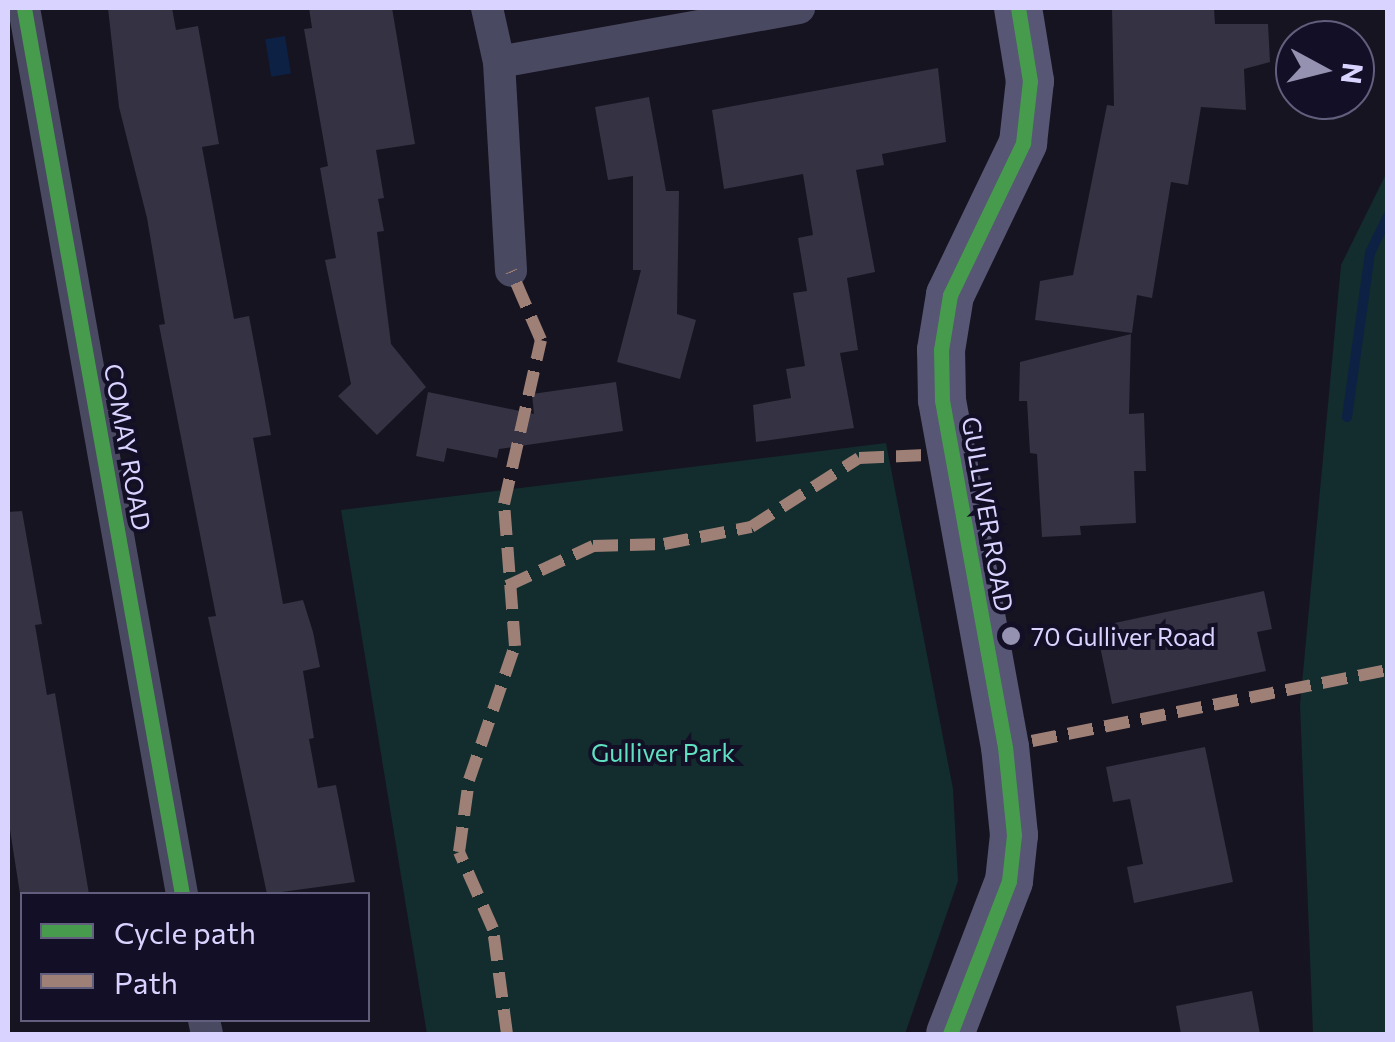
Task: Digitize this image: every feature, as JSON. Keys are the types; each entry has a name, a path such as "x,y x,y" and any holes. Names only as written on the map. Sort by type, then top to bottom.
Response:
{"street":[{"name":"COMAY ROAD","path":"24,8 182,892"},
{"path":"487,8 499,62 510,271"},
{"path":"499,62 799,8"},
{"name":"GULLIVER ROAD","path":"950,1034 1009,881 1014,835 1006,747 942,400 941,350 950,295 1023,142 1030,81 1018,8"}],"green space":[{"path":"1387,172 1387,1034 1313,1034 1300,705 1341,265"},
{"name":"Gulliver Park","path":"886,443 953,789 958,881 905,1034 427,1034 341,510"}],"water":[{"path":"285,36 291,74 271,77 265,39"}],"building":[{"path":"108,8 172,8 176,30 198,26 219,144 202,147 234,319 249,316 265,401 271,435 253,438 283,604 303,600 313,632 320,667 303,671 314,738 309,739 318,788 336,785 355,882 267,892 208,617 216,616 159,325 165,324 147,218 119,107"},
{"path":"309,8 392,8 415,144 376,150 384,198 378,199 384,231 377,232 391,344 426,387 377,435 338,396 351,384 325,260 336,258 320,168 328,166 304,29 312,28"},
{"path":"1112,8 1214,8 1215,24 1268,24 1270,62 1244,69 1246,110 1201,107 1188,185 1171,182 1152,298 1137,295 1132,333 1035,320 1040,281 1073,275 1107,105 1114,106"},
{"path":"938,68 946,142 882,154 884,165 856,170 875,272 847,278 858,350 840,353 854,428 756,442 753,405 791,398 786,369 805,366 793,293 807,291 798,238 813,235 803,174 724,189 712,110"},
{"path":"649,97 666,191 679,191 677,314 696,320 680,379 617,362 641,270 633,270 633,176 608,180 595,107"},
{"path":"1131,334 1129,414 1144,413 1146,471 1134,471 1136,523 1080,526 1081,535 1042,537 1037,454 1030,453 1027,401 1019,401 1020,362"},
{"path":"616,382 623,431 499,449 497,458 447,448 444,462 416,456 428,392 534,414 532,394"},
{"path":"22,511 42,624 35,625 47,695 55,693 89,892 20,894 8,817 8,512"},
{"path":"1264,591 1272,629 1257,632 1266,671 1112,704 1096,627"},
{"path":"1205,747 1233,882 1134,903 1127,867 1143,864 1130,799 1113,802 1106,767"},
{"path":"1252,991 1260,1034 1181,1034 1176,1006"}],"waterway":[{"path":"1347,417 1370,253 1388,216"}],"marked path":[{"path":"507,1034 493,929 459,852 469,780 515,646 504,504 541,340 511,271"},
{"path":"507,586 593,546 664,544 751,527 859,458 926,455"},
{"path":"1032,741 1388,670"}],"cycle path":[{"path":"24,8 182,892"},
{"path":"950,1034 1009,881 1014,835 1005,747 942,400 941,350 950,295 1023,143 1030,81 1018,8"}],"place":[{"name":"70 Gulliver Road","path":"1011,636"}]}
